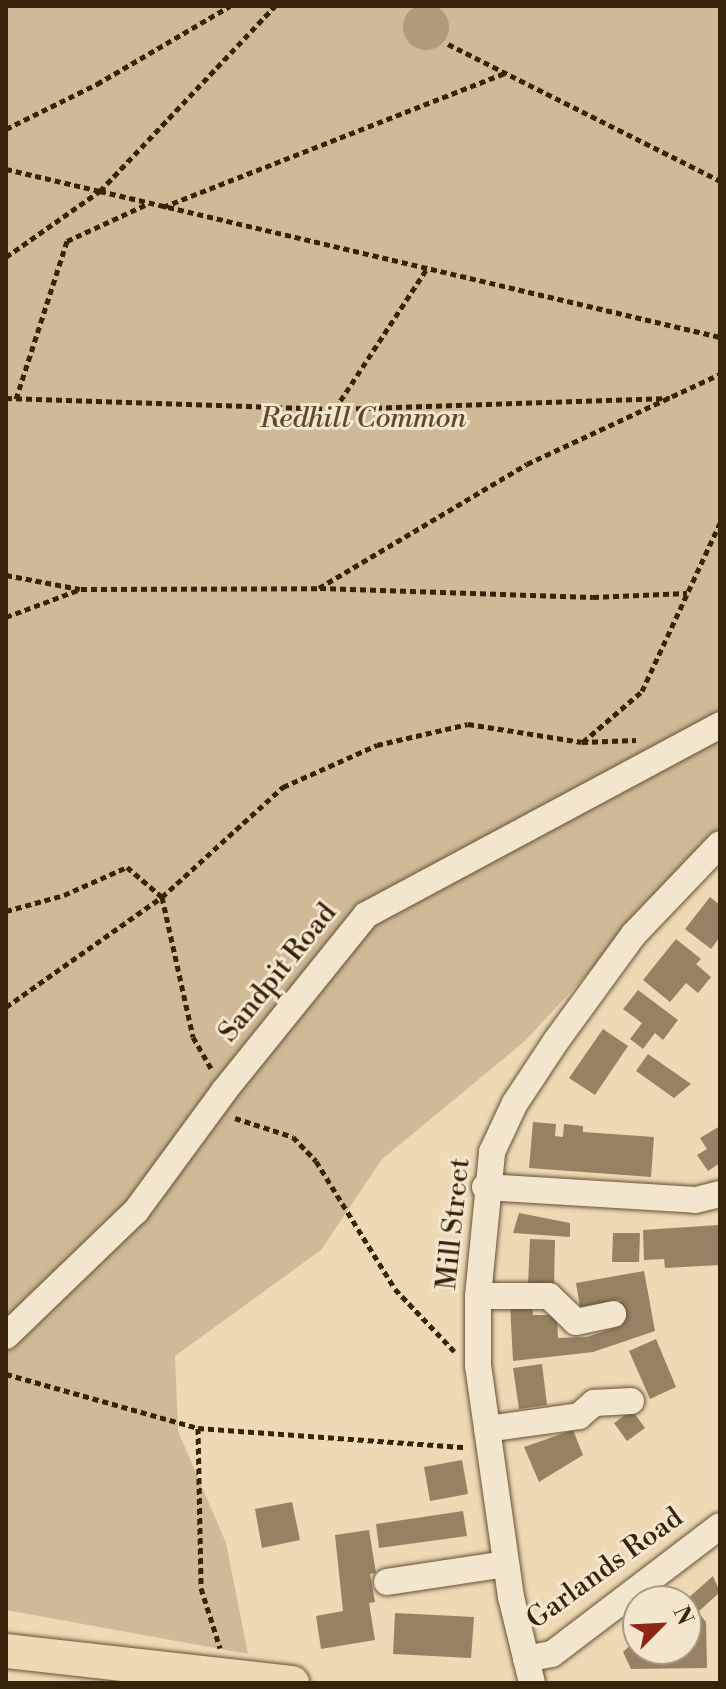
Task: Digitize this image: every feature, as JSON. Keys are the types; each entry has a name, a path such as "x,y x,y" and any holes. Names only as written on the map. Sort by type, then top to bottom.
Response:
{"main road":[{"path":"6,1651 292,1683"}],"street":[{"name":"Sandpit Road","path":"6,1336 136,1211 366,915 720,725"},
{"name":"Mill Street","path":"529,1671 506,1564 478,1366 478,1296 485,1187 492,1152 515,1103 634,934 720,844"},
{"path":"485,1187 696,1200 720,1194"},
{"path":"478,1296 549,1296 576,1322 613,1314"},
{"path":"488,1439 579,1416 594,1403 631,1401"},
{"name":"Garlands Road","path":"529,1671 720,1526"},
{"path":"387,1582 506,1564"}],"path":[{"path":"6,129 97,84 230,6"},
{"path":"6,257 100,191 275,6"},
{"path":"448,44 720,181"},
{"path":"160,208 505,73"},
{"path":"6,169 160,208 720,337"},
{"path":"16,399 67,241 147,204"},
{"path":"335,409 426,270"},
{"path":"319,588 527,464 720,374"},
{"path":"6,398 335,409 674,398"},
{"path":"582,742 642,691 720,523"},
{"path":"6,575 81,589 319,588 593,597 687,593"},
{"path":"6,617 81,589"},
{"path":"6,1007 162,897 283,787 377,745 468,724 582,742 639,740"},
{"path":"6,911 64,895 127,867 162,897 193,1037 219,1101 293,1137 316,1161 395,1289 455,1353 478,1366"},
{"path":"6,1374 198,1428 488,1439"},
{"path":"198,1428 201,1588 228,1676"}],"green space":[{"name":"Redhill Common","path":"6,6 720,6 720,831 525,1041 382,1159 321,1250 175,1356 178,1431 226,1543 248,1654 6,1610"}],"shaded area":[{"path":"426,4 443,10 449,27 443,44 426,50 409,44 403,27 409,10"}],"building":[{"path":"710,897 720,905 720,937 711,949 685,929"},
{"path":"676,939 701,959 696,964 711,977 698,993 686,983 670,1002 643,980"},
{"path":"638,990 678,1020 663,1040 655,1033 643,1049 630,1039 642,1023 623,1009"},
{"path":"603,1029 628,1046 595,1095 569,1078"},
{"path":"648,1054 691,1084 674,1098 636,1071"},
{"path":"533,1122 556,1124 555,1136 563,1137 564,1124 583,1126 583,1132 654,1137 651,1177 529,1168"},
{"path":"720,1126 720,1163 708,1171 697,1155 707,1149 700,1138"},
{"path":"519,1213 570,1223 570,1237 513,1233"},
{"path":"718,1225 720,1265 665,1268 664,1259 644,1260 643,1230"},
{"path":"613,1233 640,1233 639,1262 612,1262"},
{"path":"530,1239 555,1240 554,1286 528,1285"},
{"path":"644,1271 655,1331 593,1352 513,1361 510,1303 532,1302 533,1315 557,1315 558,1338 587,1337 623,1325 619,1300 580,1307 576,1283"},
{"path":"656,1339 676,1387 650,1399 629,1351"},
{"path":"542,1364 547,1405 519,1409 513,1368"},
{"path":"632,1410 645,1428 627,1441 614,1423"},
{"path":"573,1430 583,1455 539,1482 524,1447"},
{"path":"462,1460 468,1494 430,1501 424,1467"},
{"path":"292,1502 300,1540 262,1548 255,1509"},
{"path":"463,1511 467,1536 379,1548 376,1524"},
{"path":"369,1530 376,1573 370,1574 375,1602 369,1603 375,1640 321,1649 316,1616 343,1611 335,1535"},
{"path":"713,1576 720,1592 702,1608 702,1586"},
{"path":"395,1613 474,1617 471,1658 393,1654"},
{"path":"702,1617 706,1622 707,1668 631,1669 629,1665 702,1665"}]}
